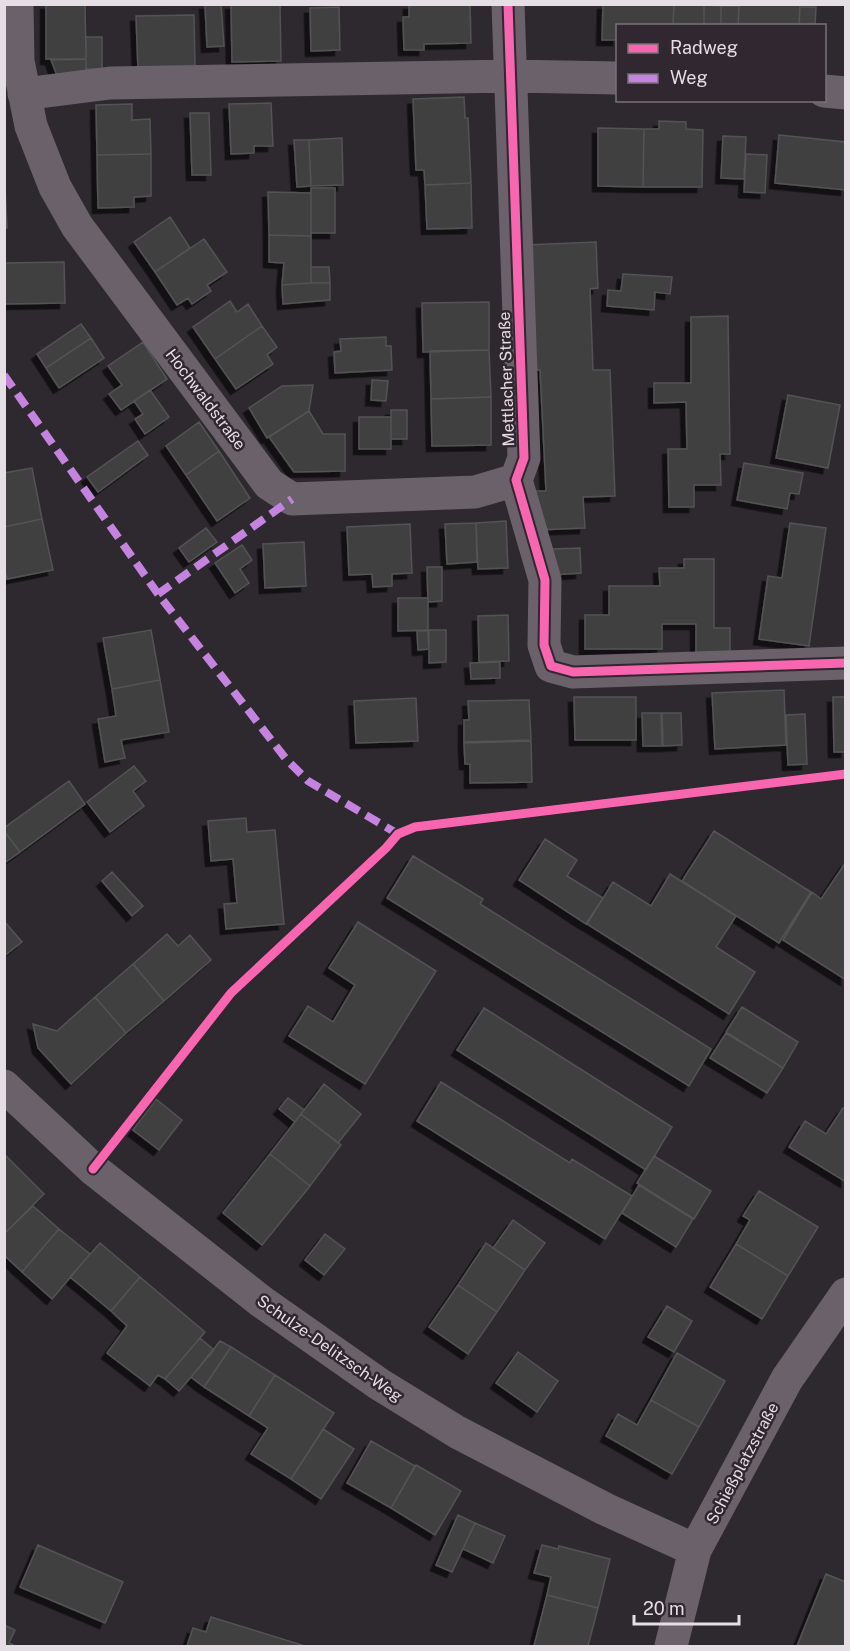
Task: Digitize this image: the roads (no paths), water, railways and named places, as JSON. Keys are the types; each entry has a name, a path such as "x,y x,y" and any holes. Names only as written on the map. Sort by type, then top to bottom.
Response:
{"street":[{"name":"Hochwaldstraße","path":"17,4 18,62 24,94 31,126 55,187 77,226 269,484 292,499 475,492 516,480"},
{"name":"Mettlacher Straße","path":"508,4 524,458 516,480"},
{"path":"24,94 110,83 510,76 616,78"},
{"path":"826,91 846,93"},
{"path":"516,480 545,580 544,645 551,666 573,672 846,663"},
{"name":"Schulze-Delitzsch-Weg","path":"4,1086 93,1169 262,1302 379,1384 457,1432 605,1509 695,1550"},
{"name":"Schießplatzstraße","path":"671,1647 695,1550 787,1379 846,1294"}]}
